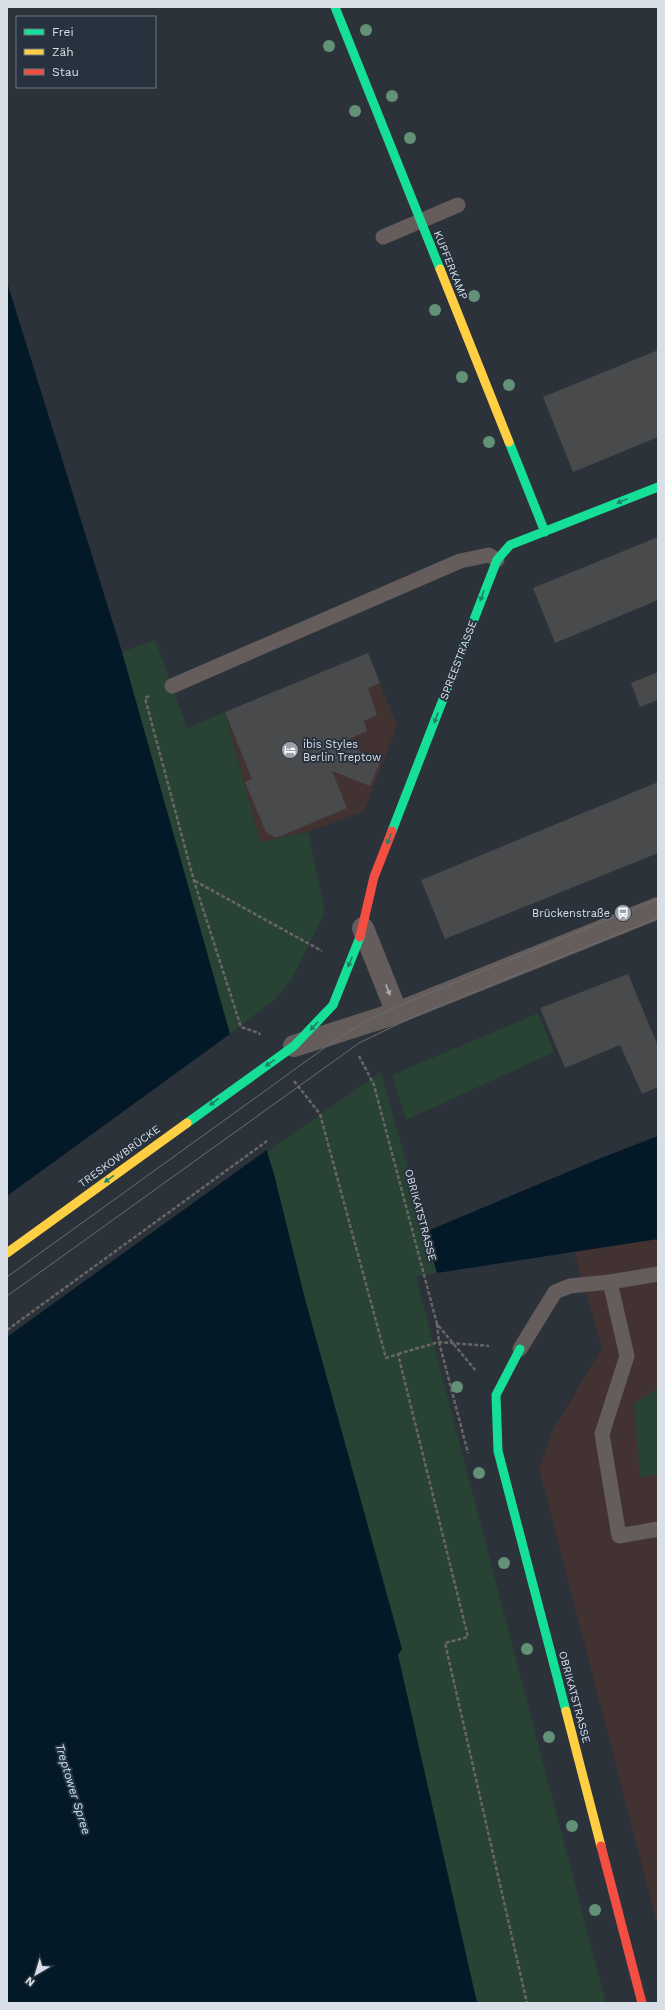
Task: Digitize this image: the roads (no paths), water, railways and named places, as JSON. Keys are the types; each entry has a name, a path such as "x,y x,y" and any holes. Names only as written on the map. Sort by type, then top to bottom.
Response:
{"street":[{"name":"KUPFERKAMP","path":"335,7 545,532"},
{"name":"SPREESTRASSE","path":"246,1080 294,1046 333,1005 363,928 374,877 498,560 510,545 658,487"},
{"path":"294,1046 397,1013 658,908"},
{"path":"363,928 397,1013"},
{"name":"TRESKOWBRÜCKE","path":"7,1253 246,1080"},
{"name":"OBRIKATSTRASSE","path":"520,1349 496,1395 498,1451 642,2003"}],"lane":[{"path":"383,237 458,205"},
{"path":"172,686 460,561 489,555 498,560"},
{"path":"520,1349 554,1292 570,1286 610,1282 658,1274"},
{"path":"610,1282 627,1356 602,1434 620,1536 658,1529"}],"water":[{"name":"Treptower Spree","path":"7,282 122,652 230,1034 274,1174 305,1299 402,1649 398,1655 477,2003 7,2003"},
{"path":"658,1136 658,1239 437,1273 425,1232 601,1158"}],"tram line":[{"path":"7,1277 341,1036 367,1021 403,1004 658,899"},
{"path":"7,1296 359,1043 417,1015 658,918"}],"place":[{"name":"ibis Styles Berlin Treptow","path":"290,750"},
{"name":"Brückenstraße","path":"623,913"}]}
